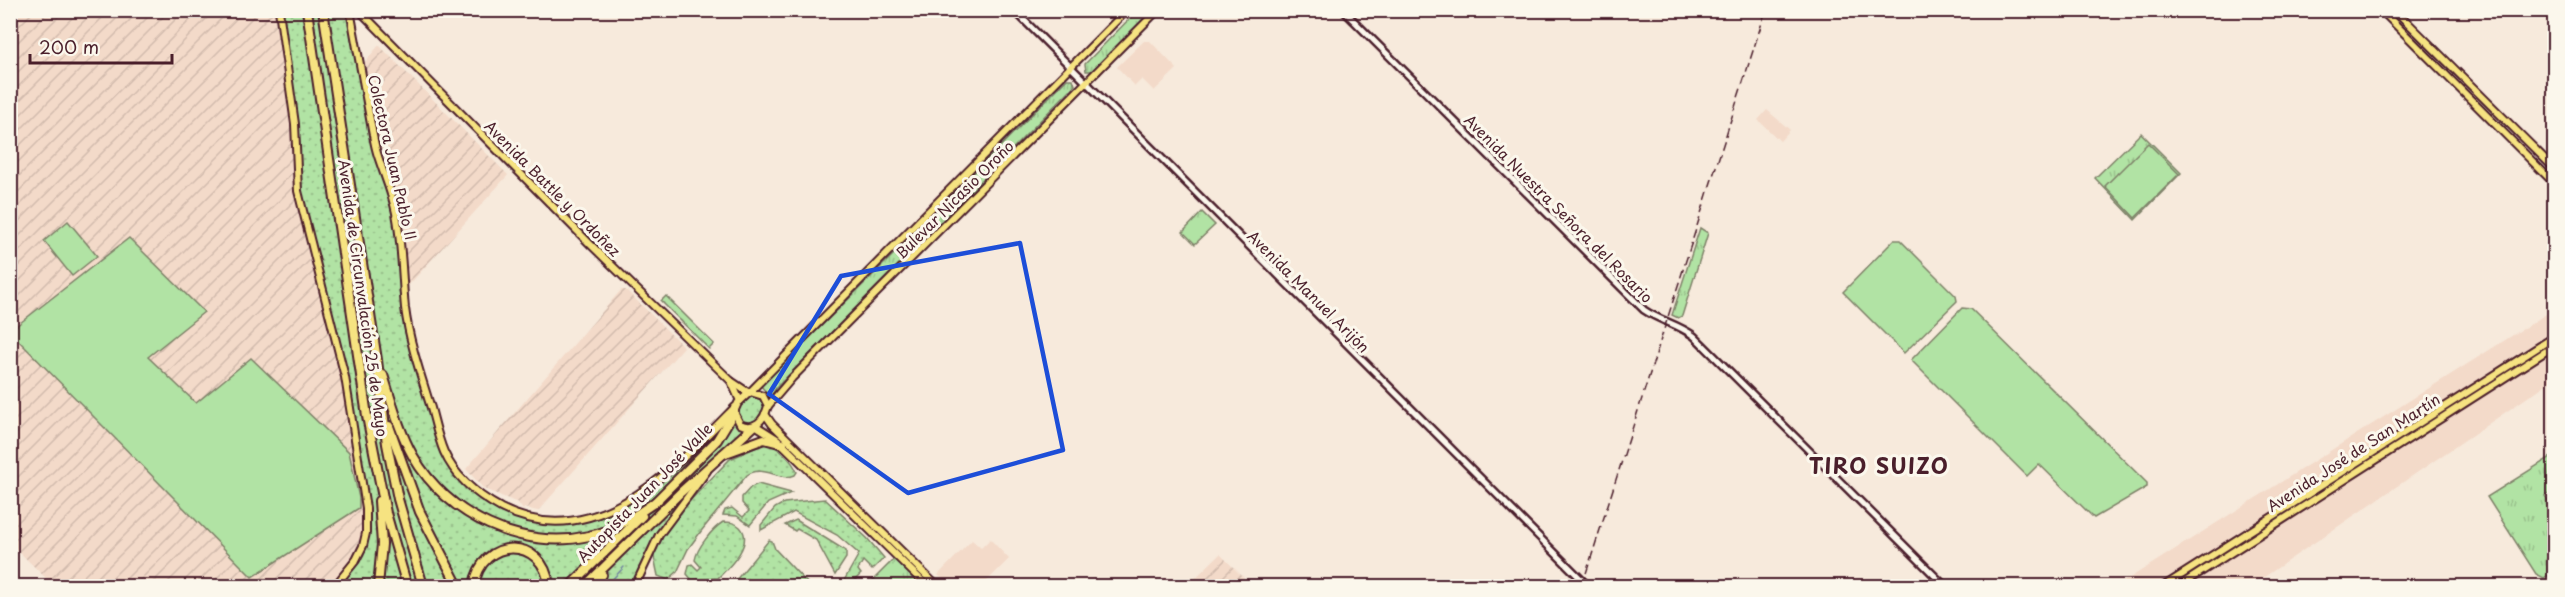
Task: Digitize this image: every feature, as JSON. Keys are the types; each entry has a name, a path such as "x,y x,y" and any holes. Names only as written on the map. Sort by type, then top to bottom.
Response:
{"highway":[{"name":"Avenida de Circunvalación 25 de Mayo","path":"307,10 377,475 407,586"},
{"name":"Avenida de Circunvalación 25 de Mayo","path":"323,10 377,360 387,444 398,499 423,586"},
{"path":"377,360 402,433 414,458 447,498 488,524 530,537 571,539 610,530 658,500"},
{"name":"Autopista Juan José Valle","path":"570,586 717,440 735,410"},
{"path":"384,411 420,512 458,586"},
{"name":"Autopista Juan José Valle","path":"585,586 713,462 754,426"},
{"path":"721,455 764,439 783,444"},
{"path":"377,475 382,544 378,586"},
{"path":"474,586 478,568 484,560 508,548 522,550 536,557 545,567 549,586"},
{"path":"594,586 624,548"}],"main road":[{"path":"279,10 295,124 298,191 345,377 366,508 366,533 363,546 356,560 335,586"},
{"name":"Colectora Juan Pablo II","path":"350,10 377,152 396,213 405,310 420,372 444,451 455,471 471,489 514,514 534,520 572,522 592,518 625,501 654,482 686,457 735,410"},
{"name":"Avenida Battle y Ordoñez","path":"359,10 590,244 731,381 750,392"},
{"name":"Bulevar Nicasio Oroño","path":"750,392 1127,10"},
{"name":"Bulevar Nicasio Oroño","path":"768,406 792,378 1158,10"},
{"path":"2381,10 2554,183"},
{"path":"2395,10 2554,168"},
{"name":"Avenida José de San Martín","path":"2164,586 2554,337"},
{"name":"Avenida José de San Martín","path":"2179,586 2554,345"},
{"name":"Avenida Battle y Ordoñez","path":"731,381 740,401"},
{"path":"754,426 765,414 768,406 763,396 750,392 740,401 735,410 740,424 768,431 927,586"},
{"path":"765,414 772,424 937,586"},
{"path":"635,586 659,535 713,462"}],"street":[{"name":"Avenida Manuel Arijón","path":"1014,10 1588,586"},
{"name":"Avenida Nuestra Señora del Rosario","path":"1343,10 1644,310 1654,318 1682,327 1694,336 1945,586"}],"highlighted area":[{"path":"1020,243 1063,450 908,493 769,394 841,276"}],"shaded area":[{"path":"10,11 279,11 366,508 363,546 335,586 54,586 11,544"},
{"path":"1144,41 1150,41 1177,69 1154,91 1142,79 1135,86 1117,67"},
{"path":"379,45 508,175 408,286 405,235 392,176 380,143 365,62"},
{"path":"1767,110 1790,130 1780,141 1758,120"},
{"path":"621,290 626,290 684,347 538,511 524,508 523,510 518,503 484,489 466,469"},
{"path":"2554,309 2554,379 2251,586 2117,586"},
{"path":"990,539 1009,559 982,586 950,586 938,575 972,540 981,548"},
{"path":"1220,554 1252,586 1187,586"}],"green space":[{"path":"279,11 350,11 377,152 396,213 405,310 444,451 455,471 493,504 534,520 592,517 654,482 750,392 766,401 765,414 721,455 669,520 635,586 335,586 363,546 366,508 345,377 298,191 295,124"},
{"path":"1137,11 1151,11 1092,71 1086,71 1085,64"},
{"path":"1067,79 1073,79 1075,85 924,239 918,239 917,230"},
{"path":"2141,133 2181,173 2135,220 2095,178"},
{"path":"2148,143 2179,174 2135,218 2105,186"},
{"path":"1202,212 1215,225 1195,244 1183,232"},
{"path":"68,221 97,256 72,276 44,241"},
{"path":"1700,228 1708,233 1682,316 1678,318 1672,315"},
{"path":"129,238 204,312 148,357 196,403 251,358 349,452 359,508 252,577 11,333 11,330"},
{"path":"1894,240 1900,240 1956,296 1957,301 1904,353 1843,292"},
{"path":"906,242 911,245 910,253 776,388 770,397 761,386"},
{"path":"666,296 714,344 709,349 661,301"},
{"path":"1962,308 1971,309 2147,483 2147,487 2094,518 2039,464 2027,476 1911,360"},
{"path":"766,443 775,447 789,459 797,472 795,475 789,477 759,471 747,475 688,549 677,572 668,580 658,576 653,552 679,512 730,459"},
{"path":"2554,455 2554,490 2545,496 2554,510 2554,572 2544,578 2536,574 2487,497"},
{"path":"758,484 791,493 768,503 750,525 737,516 723,515 725,510 732,508 743,517 749,511 742,503 742,497 751,487"},
{"path":"825,499 867,538 884,558 872,570 863,561 858,570 861,574 851,584 852,586 841,586 859,554 837,535 794,512 761,530 761,525 775,508 784,503"},
{"path":"796,520 846,551 846,558 835,575 816,540 785,525"},
{"path":"723,522 730,522 740,527 744,533 743,547 718,578 692,580 687,574 689,565 692,564 698,570 701,567 695,560 699,550 710,534"},
{"path":"769,540 772,541 775,549 810,586 731,586"},
{"path":"896,557 927,586 867,586"}],"waterway":[{"path":"606,586 624,567"}],"railway":[{"path":"1582,586 1766,10"}],"district":[{"name":"TIRO SUIZO","path":"1879,465"}]}
